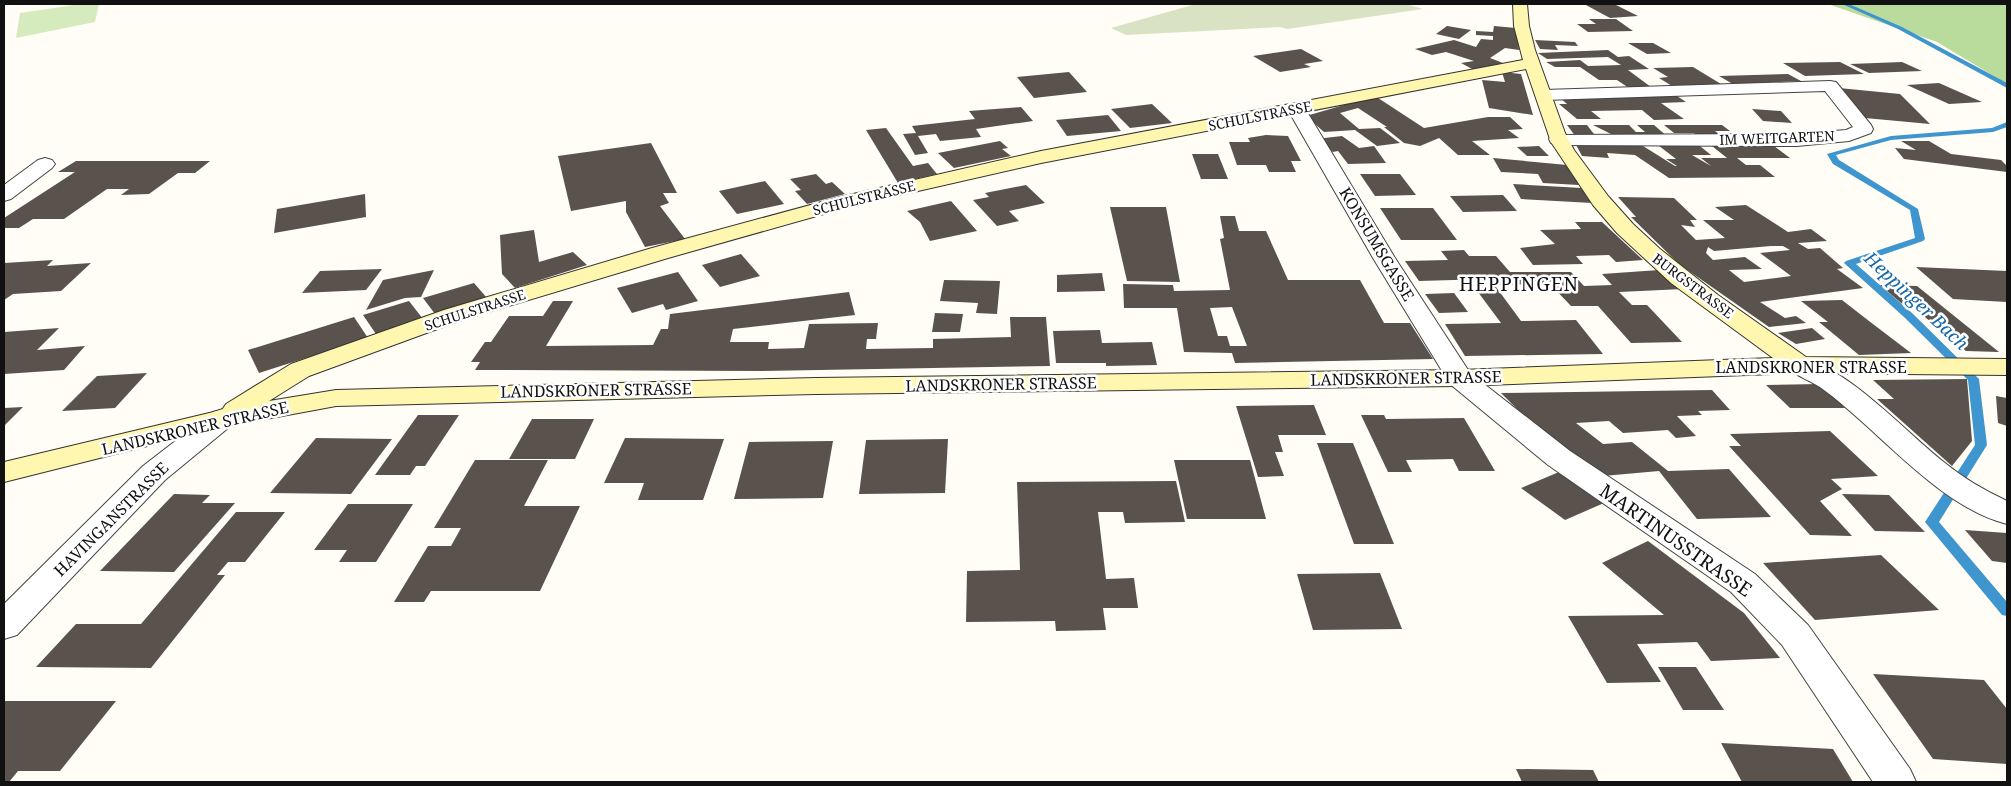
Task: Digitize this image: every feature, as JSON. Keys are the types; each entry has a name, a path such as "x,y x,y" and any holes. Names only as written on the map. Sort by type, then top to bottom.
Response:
{"main road":[{"name":"BURGSTRASSE","path":"1520,4 1520,13 1530,63 1544,95 1558,139 1586,182 1614,218 1660,264 1800,365"},
{"name":"SCHULSTRASSE","path":"223,418 300,370 453,315 660,253 847,201 1041,157 1297,110 1530,63"},
{"name":"LANDSKRONER STRASSE","path":"4,472 223,418 336,398 469,393 816,386 1460,378 1800,365 2002,367"}],"street":[{"name":"IM WEITGARTEN","path":"1544,95 1830,86 1864,129 1849,135 1797,140 1558,139"},
{"name":"KONSUMSGASSE","path":"1297,110 1384,258 1460,378"},
{"path":"4,195 45,164"},
{"path":"1800,365 1833,383 1919,454 1934,470 1979,500 2007,513"},
{"name":"MARTINUSSTRASSE","path":"1460,378 1559,458 1743,582 1795,635 1896,782"},
{"name":"HAVINGANSTRASSE","path":"4,626 154,473 223,418"}],"green space":[{"path":"81,4 99,4 95,22 16,38 20,13"},
{"path":"1196,4 1406,4 1423,9 1287,29 1280,27 1126,35 1111,28"},
{"path":"1828,4 2007,4 2007,84 1937,42"}],"building":[{"path":"1584,4 1614,4 1638,16 1610,18"},
{"path":"1589,19 1616,19 1633,31 1588,32 1577,24 1596,24"},
{"path":"1447,26 1471,30 1459,39 1436,34"},
{"path":"1494,26 1516,28 1518,35 1519,50 1505,48 1490,58 1503,63 1474,70 1461,63 1474,61 1446,52 1432,55 1415,49 1454,40 1476,47 1481,39 1493,40 1493,36 1476,35 1476,31 1493,32"},
{"path":"1535,40 1575,42 1578,46 1555,45 1558,50 1540,49"},
{"path":"1628,43 1653,43 1671,53 1647,54"},
{"path":"1301,49 1323,61 1304,64 1311,67 1280,72 1253,56"},
{"path":"1608,50 1618,57 1629,56 1649,69 1628,70 1655,90 1632,90 1617,80 1599,80 1580,67 1555,67 1546,62 1580,60 1588,66 1621,65 1608,57 1547,59 1538,53"},
{"path":"1840,62 1864,74 1805,76 1783,63"},
{"path":"1902,62 1922,71 1869,73 1850,64"},
{"path":"1693,67 1726,87 1677,89 1659,78 1668,77 1653,68"},
{"path":"1069,72 1087,92 1034,98 1017,77"},
{"path":"1502,72 1521,74 1533,115 1489,108 1482,80 1505,82"},
{"path":"1788,74 1801,81 1755,83 1761,87 1738,87 1719,76"},
{"path":"1939,83 1982,102 1949,104 1907,85"},
{"path":"1839,88 1900,94 1930,124 1865,118"},
{"path":"1375,96 1424,128 1488,117 1510,117 1523,129 1508,130 1519,138 1472,141 1490,155 1458,155 1439,138 1420,146 1404,143 1384,127 1387,127 1358,108 1340,113 1359,129 1380,128 1400,143 1377,146 1355,130 1324,132 1306,116"},
{"path":"1677,96 1686,102 1661,103 1684,119 1654,120 1642,110 1591,111 1601,119 1577,119 1559,104 1567,104 1559,97"},
{"path":"1152,104 1172,123 1130,128 1111,109"},
{"path":"1021,107 1033,121 976,129 981,137 940,141 936,134 918,136 928,153 915,155 903,134 916,133 912,126 975,119 969,111"},
{"path":"1752,109 1781,111 1792,123 1763,121"},
{"path":"1108,115 1121,131 1067,136 1056,120"},
{"path":"1567,125 1587,125 1597,138 1576,137"},
{"path":"1593,125 1629,125 1636,132 1645,132 1637,125 1654,125 1669,138 1606,137 1605,134 1611,134"},
{"path":"1664,125 1722,125 1730,131 1715,131 1724,138 1700,138 1694,133 1674,133"},
{"path":"886,128 913,166 928,163 937,174 898,183 866,130"},
{"path":"1266,135 1288,136 1301,161 1291,161 1296,172 1269,172 1266,165 1237,165 1229,142 1250,142 1248,138"},
{"path":"1342,136 1359,148 1374,146 1386,163 1348,164 1338,151 1333,152 1316,139"},
{"path":"1000,141 1008,148 1002,149 1011,156 954,168 938,153"},
{"path":"1574,141 1643,146 1675,166 1677,166 1666,159 1676,159 1654,142 1695,142 1711,155 1692,155 1711,166 1701,158 1727,158 1707,142 1732,142 1737,146 1774,146 1790,158 1737,158 1746,165 1760,165 1775,177 1669,178 1635,155 1607,153 1609,158 1582,156"},
{"path":"1901,141 1929,141 1951,154 2001,160 2007,166 2007,172 1904,159 1895,148 1916,150"},
{"path":"651,143 677,193 663,193 669,203 660,206 685,239 645,247 626,212 626,201 571,211 558,156"},
{"path":"1539,146 1549,156 1527,156 1517,147"},
{"path":"1192,154 1218,154 1228,179 1201,179"},
{"path":"1493,158 1567,165 1579,185 1543,183 1538,174 1501,172"},
{"path":"76,161 210,161 195,173 178,173 149,194 121,195 129,189 107,189 64,219 33,219 19,228 4,228 4,218 75,172 58,172"},
{"path":"816,174 826,184 832,182 845,194 807,204 795,191 801,190 790,179"},
{"path":"1360,174 1400,174 1416,195 1375,196"},
{"path":"765,181 784,204 737,214 719,191"},
{"path":"1513,184 1582,188 1592,203 1521,199"},
{"path":"1026,185 1045,203 1009,211 1019,221 997,226 973,200 989,197 985,193"},
{"path":"365,194 366,217 274,233 277,209"},
{"path":"1503,195 1517,211 1463,212 1450,196"},
{"path":"1618,197 1674,198 1697,220 1690,220 1695,227 1681,225 1696,240 1725,238 1703,220 1734,220 1715,207 1746,205 1788,232 1811,229 1827,241 1798,243 1808,249 1820,248 1843,268 1837,269 1863,288 1760,302 1785,318 1796,316 1806,323 1769,327 1679,264 1631,217 1636,217","holes":["1783,246 1790,250 1760,253 1791,276 1744,282 1729,270 1762,269 1745,257 1713,260 1706,253 1708,247 1714,251"]},
{"path":"951,201 977,231 930,241 920,222 907,211"},
{"path":"1110,207 1166,207 1180,282 1127,281"},
{"path":"1380,208 1433,208 1457,240 1401,240"},
{"path":"1220,216 1235,216 1239,231 1266,231 1288,280 1360,280 1384,323 1410,323 1433,359 1235,363 1232,353 1184,352 1177,308 1124,308 1123,284 1173,285 1174,291 1230,290 1220,239 1224,238","holes":["1232,307 1247,346 1230,346 1227,336 1218,336 1210,308"]},
{"path":"1575,222 1602,222 1643,260 1616,262 1609,255 1576,256 1583,264 1533,265 1520,248 1555,244 1540,230 1581,229"},
{"path":"534,230 539,262 573,252 587,265 515,288 502,274 500,235"},
{"path":"1464,250 1469,256 1496,256 1510,272 1571,272 1584,286 1612,285 1602,274 1659,270 1683,289 1619,292 1632,305 1647,305 1682,342 1631,343 1598,306 1571,306 1550,284 1493,285 1488,279 1419,281 1405,261 1448,260 1441,251"},
{"path":"741,254 760,276 720,287 702,265"},
{"path":"53,260 47,266 91,263 61,291 13,294 4,300 4,263"},
{"path":"1916,267 2007,271 2007,302 1953,299"},
{"path":"382,269 366,290 302,293 320,271"},
{"path":"434,270 421,297 405,298 366,310 383,280"},
{"path":"678,272 698,301 666,310 663,304 632,313 617,288"},
{"path":"1102,273 1105,291 1057,292 1057,275"},
{"path":"944,280 1000,281 997,314 976,313 978,303 940,301"},
{"path":"474,283 487,298 435,314 423,298"},
{"path":"1880,285 1917,286 1999,352 1966,351 1914,308 1907,308"},
{"path":"1496,287 1521,321 1576,320 1603,354 1465,356 1445,324 1501,323 1475,288"},
{"path":"849,292 855,315 733,329 730,342 769,342 768,349 804,348 809,324 878,323 876,339 867,339 866,349 933,348 933,339 1011,337 1010,317 1046,317 1050,366 761,371 475,370 480,362 471,362 485,342 491,342 509,316 543,316 553,301 573,301 546,346 653,345 661,329 668,329 670,314"},
{"path":"1454,293 1468,312 1439,313 1425,294"},
{"path":"1842,300 1911,353 1859,355 1819,322 1828,322 1801,301"},
{"path":"409,301 423,319 376,334 363,315"},
{"path":"935,313 963,314 960,332 932,332"},
{"path":"354,317 368,338 259,373 248,350"},
{"path":"59,328 37,350 85,346 64,370 4,374 4,332"},
{"path":"1812,328 1825,339 1796,344 1778,333"},
{"path":"1100,330 1102,343 1152,342 1157,365 1106,366 1106,363 1056,363 1053,331"},
{"path":"147,373 115,408 62,411 97,376"},
{"path":"1967,379 1972,441 1952,466 1877,399 1894,399 1873,380"},
{"path":"1820,384 1845,408 1790,408 1766,385"},
{"path":"1712,390 1730,410 1698,411 1702,415 1677,416 1696,436 1676,438 1668,430 1623,433 1609,421 1576,423 1603,444 1632,442 1668,471 1729,469 1771,517 1697,519 1659,471 1603,476 1530,422 1501,393"},
{"path":"1996,396 2007,398 2007,426 1998,423"},
{"path":"1314,405 1326,435 1278,435 1283,452 1275,452 1284,476 1258,477 1236,406"},
{"path":"23,407 4,426 4,408"},
{"path":"418,415 459,415 425,466 416,466 410,475 375,475"},
{"path":"1361,415 1384,415 1386,419 1464,418 1495,471 1459,471 1453,459 1406,460 1412,472 1388,472"},
{"path":"532,419 594,419 575,459 509,459"},
{"path":"1830,431 1878,476 1831,479 1842,489 1820,501 1852,536 1810,535 1729,446 1741,446 1730,434"},
{"path":"316,438 392,439 351,494 270,493"},
{"path":"625,438 724,439 703,500 638,500 644,483 604,483"},
{"path":"948,439 945,493 859,494 866,440"},
{"path":"833,441 823,498 734,499 749,442"},
{"path":"1317,443 1353,443 1394,544 1354,544"},
{"path":"475,460 548,460 524,506 580,506 540,591 431,591 424,602 394,602 428,546 451,546 461,528 434,528"},
{"path":"1174,460 1250,460 1266,519 1187,519"},
{"path":"1559,472 1604,503 1565,520 1521,488"},
{"path":"1176,481 1185,522 1125,523 1123,512 1098,512 1106,579 1134,578 1138,608 1103,608 1106,630 1056,631 1055,621 966,622 967,571 1020,570 1017,482"},
{"path":"174,494 210,495 202,503 235,503 174,572 100,571"},
{"path":"1842,494 1889,495 1925,532 1875,531"},
{"path":"348,504 413,504 376,562 339,562 347,550 314,550"},
{"path":"236,512 285,512 245,562 228,562 217,575 225,575 151,668 36,667 76,624 141,624"},
{"path":"1965,530 2007,533 2007,563 1992,561"},
{"path":"1648,541 1744,613 1780,658 1711,661 1697,642 1637,644 1661,682 1607,683 1568,616 1664,615 1602,563"},
{"path":"1881,555 1939,610 1815,620 1763,563"},
{"path":"1380,573 1402,629 1313,630 1297,574"},
{"path":"1658,667 1696,667 1724,710 1683,710"},
{"path":"1873,674 1984,680 2007,709 2007,764 1933,759"},
{"path":"4,701 116,701 60,771 18,771 9,782 4,782"},
{"path":"1721,743 1833,749 1853,782 1742,782"},
{"path":"1516,769 1593,770 1599,782 1522,782"}],"waterway":[{"name":"Heppinger Bach","path":"1845,4 1900,28 2007,86"},
{"name":"Heppinger Bach","path":"2007,124 1993,130 1891,138 1831,154 1836,162 1914,209 1920,239 1849,263 1908,315 1973,379 1981,445 1932,522 2007,611"}],"district":[{"name":"HEPPINGEN","path":"1519,284"}]}
